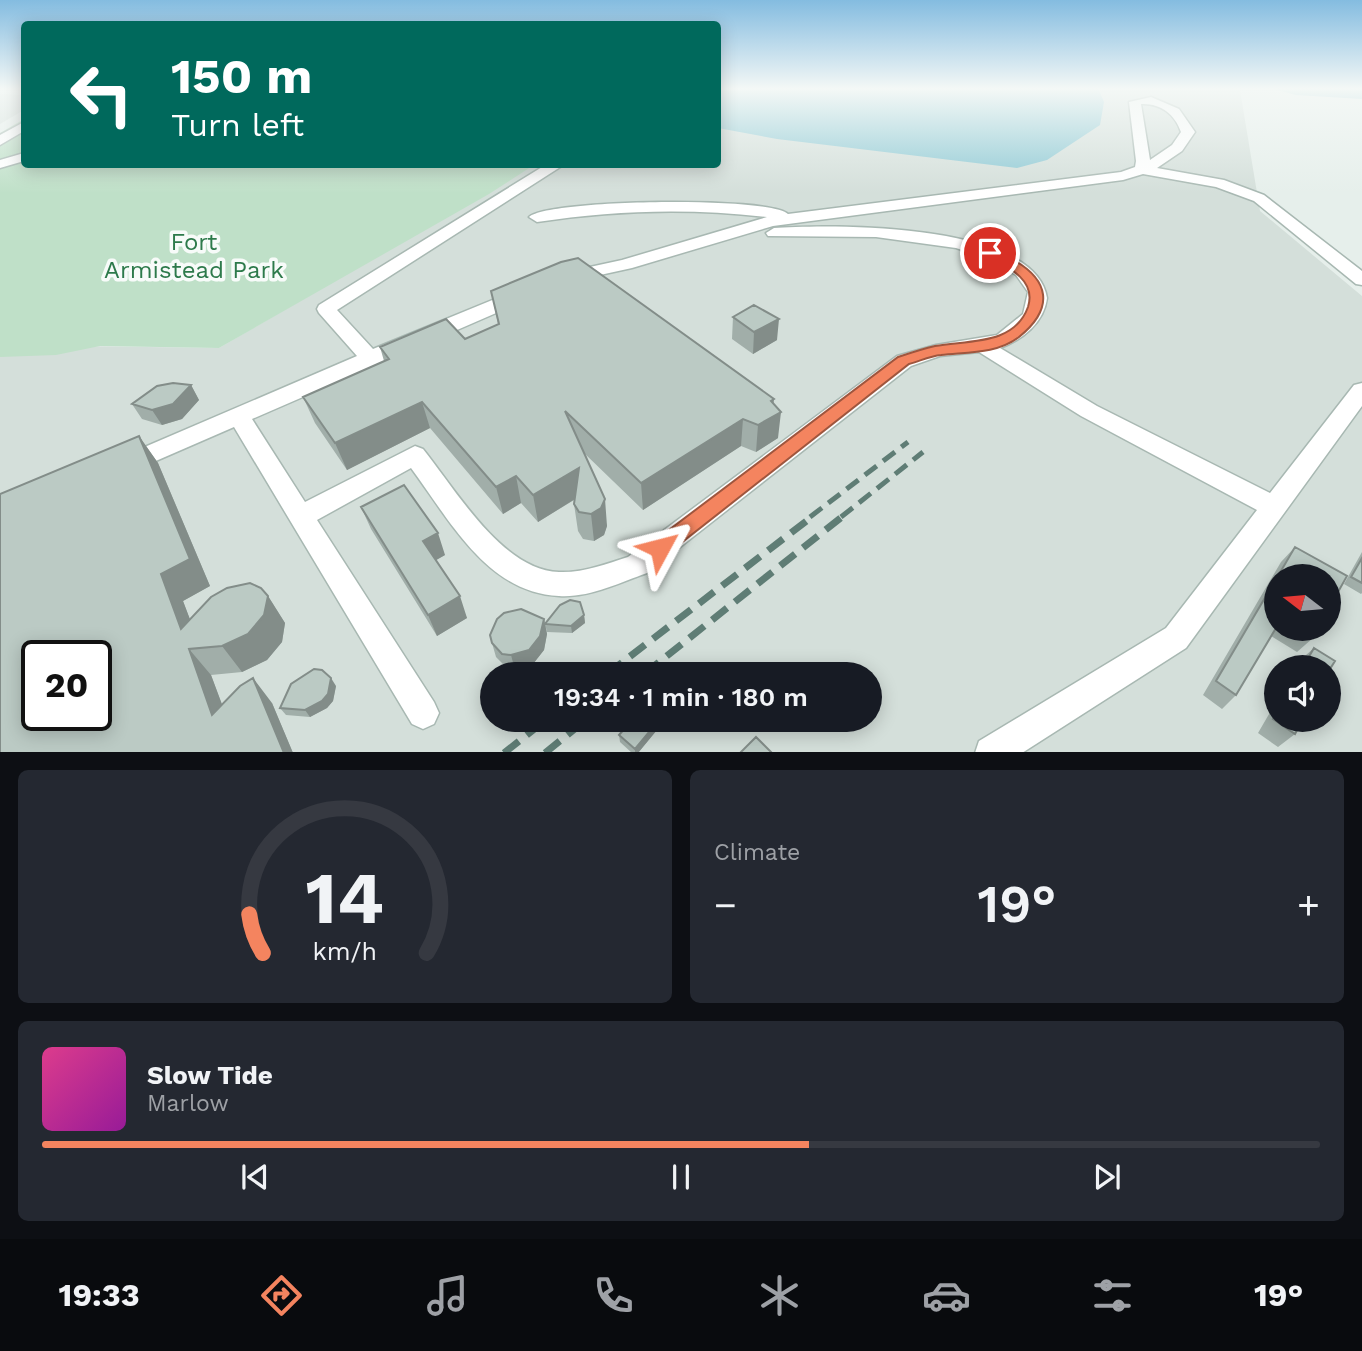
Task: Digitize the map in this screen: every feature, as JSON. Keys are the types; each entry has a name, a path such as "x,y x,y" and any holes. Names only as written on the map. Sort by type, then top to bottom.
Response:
{"street":[{"path":"1138,123 1146,159 1141,169"},
{"path":"558,280 771,221 1089,181 1141,169 1175,152 1188,132 1184,123"},
{"path":"0,141 21,128"},
{"path":"0,164 21,158"},
{"path":"370,358 326,309 552,168"},
{"path":"1141,169 1219,183 1259,198 1298,233 1362,280"},
{"path":"537,217 640,205 714,205 799,216"},
{"path":"301,516 415,455 503,566 535,582 570,586 604,580 638,565 904,360 936,351 984,346 1012,335 1031,318 1038,297 1034,283 1017,267 990,253 927,237 832,230 787,231 694,243"},
{"path":"100,476 533,290"},
{"path":"984,346 1089,411 1276,508"},
{"path":"990,752 1176,638 1362,390"},
{"path":"238,415 423,713"}],"shaded area":[{"path":"721,123 1245,123 1260,211 1362,296 1362,752 0,752 0,345 219,348 529,168 721,168"}],"green space":[{"name":"Fort Armistead Park","path":"21,123 21,168 529,168 489,194 219,348 100,346 56,355 0,357 0,133"}],"water":[{"path":"721,123 1100,123 1047,160 1017,168 777,139 721,129"}],"building":[{"path":"578,258 774,399 771,401 781,412 758,425 743,419 641,483 565,411 605,499 601,508 591,514 579,512 574,504 579,468 533,495 516,476 496,487 422,402 335,443 303,397 389,359 380,347 446,319 465,339 499,324 491,291 561,262"},
{"path":"754,305 779,319 754,332 733,317"},
{"path":"173,383 191,385 173,404 152,410 132,404 157,386"},
{"path":"139,436 190,559 161,574 181,629 211,597 227,588 250,583 261,588 268,596 264,615 248,634 222,646 189,649 212,715 240,686 253,678 284,752 0,752 0,494"},
{"path":"404,485 438,533 423,541 460,596 428,615 361,507"},
{"path":"1295,547 1325,564 1285,564"},
{"path":"1362,558 1362,583 1351,577"},
{"path":"1341,573 1347,576 1341,587"},
{"path":"1264,599 1264,641 1268,641 1236,695 1216,681"},
{"path":"570,600 580,602 584,615 571,626 545,624 560,605"},
{"path":"521,609 544,619 540,636 529,650 511,655 502,654 492,643 490,635 497,619 504,613"},
{"path":"1314,648 1325,655 1310,655"},
{"path":"314,669 322,670 331,678 328,694 322,701 305,710 280,708 291,684"},
{"path":"622,732 649,732 635,749 619,735"},
{"path":"756,737 771,752 741,752"}],"railway":[{"path":"810,517 908,442"},
{"path":"841,517 923,452"},
{"path":"623,662 813,516"},
{"path":"659,662 843,516"},
{"path":"505,752 531,732"},
{"path":"546,752 571,732"}],"route":[{"path":"660,548 904,360 936,351 984,346 1012,335 1031,318 1038,297 1034,283 1017,267 990,253"}]}
